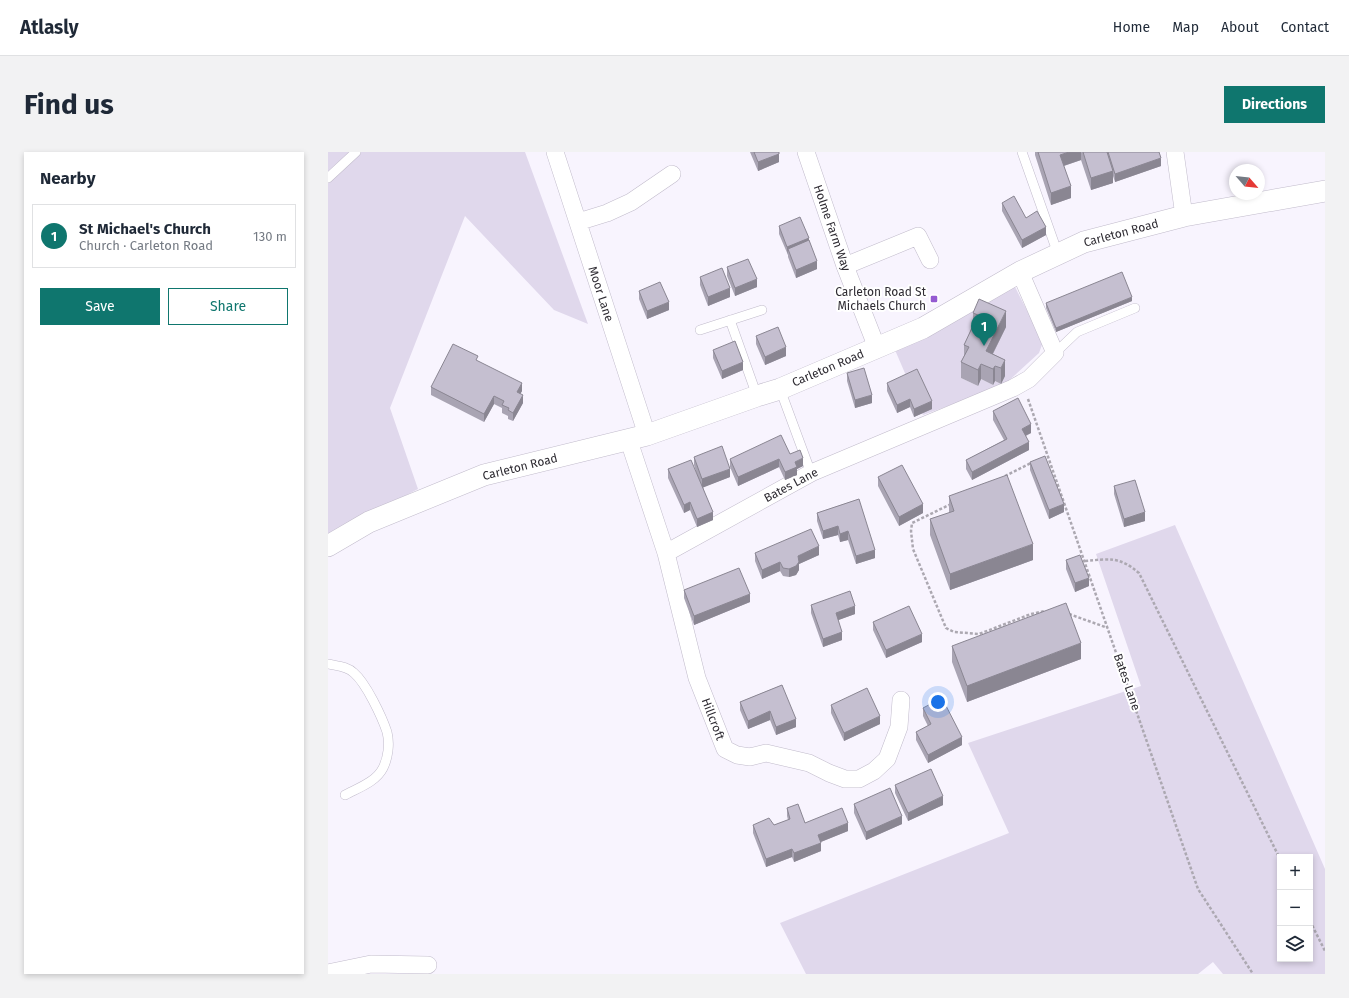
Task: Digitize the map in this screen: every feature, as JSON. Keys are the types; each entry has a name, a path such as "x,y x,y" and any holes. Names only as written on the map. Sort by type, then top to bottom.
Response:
{"street":[{"name":"Moor Lane","path":"555,152 578,222 638,438"},
{"name":"Holme Farm Way","path":"806,152 845,266 877,348"},
{"path":"1175,152 1184,216"},
{"path":"578,222 631,202 672,174"},
{"name":"Carleton Road","path":"328,546 369,522 484,475 638,438 780,389 922,328 1020,272 1084,242 1184,216 1325,191"},
{"path":"845,266 918,236 930,260"},
{"path":"1020,272 1055,353"},
{"name":"Bates Lane","path":"666,553 811,473 1013,388 1029,379 1055,353"},
{"path":"638,438 666,553"},
{"name":"Hillcroft","path":"666,553 697,678 725,749 737,755 750,757 766,753 809,763 845,779 858,779 874,771 887,759 899,727 901,700"},
{"path":"328,973 371,964 428,964"}],"lane":[{"path":"328,178 356,152"},
{"path":"1022,152 1058,254"},
{"path":"1055,353 1077,332 1135,308"},
{"path":"700,330 762,310"},
{"path":"730,320 757,396"},
{"path":"780,389 811,473"},
{"path":"328,664 345,667 354,673 370,694 387,733 387,758 382,770 373,779 345,795"}],"path":[{"name":"Bates Lane","path":"1029,379 1026,392 1198,889 1252,974"},
{"path":"1041,458 1048,454"},
{"path":"1000,478 1034,461"},
{"path":"953,503 912,524 911,531 914,549 946,628 954,632 979,634 1030,614 1050,611"},
{"path":"1085,561 1108,559 1122,561 1129,564 1140,573 1278,854"},
{"path":"1064,612 1108,628"},
{"path":"1313,926 1325,951"}],"shaded area":[{"path":"328,152 525,152 588,324 554,310 465,216 390,408 418,489 328,536"},
{"path":"1014,285 1043,342 1039,353 1003,386 923,415 895,350","holes":["1005,376 1001,384 995,381 993,385 981,379 978,386 961,378"]},
{"path":"1175,525 1325,869 1325,974 1223,974 1213,962 1198,974 806,974 780,923 1009,833 968,743 1141,686 1096,554"}],"building":[{"path":"754,152 779,152 779,154 758,162"},
{"path":"1038,152 1069,152 1060,155 1071,186 1051,193"},
{"path":"1083,152 1107,152 1113,171 1091,178"},
{"path":"1108,152 1159,152 1161,158 1115,174"},
{"path":"1014,196 1026,218 1037,211 1046,227 1022,240 1002,203"},
{"path":"800,217 809,238 787,247 779,226"},
{"path":"809,240 817,261 796,270 788,249"},
{"path":"748,259 757,279 735,288 727,267"},
{"path":"722,268 730,288 708,297 700,277"},
{"path":"1122,272 1132,297 1056,328 1046,303"},
{"path":"660,282 669,302 647,311 639,291"},
{"path":"979,299 1006,311 986,351 1005,360 1001,368 995,366 993,369 981,364 978,370 961,362 969,347 964,345 978,315 973,313"},
{"path":"778,327 786,347 765,357 756,336"},
{"path":"735,341 743,362 722,371 713,350"},
{"path":"453,344 478,356 476,360 522,383 517,392 523,395 513,413 508,410 509,408 502,405 504,401 494,396 484,414 431,387"},
{"path":"864,368 872,395 855,400 847,373"},
{"path":"917,369 932,401 914,409 910,399 897,405 887,383"},
{"path":"1018,398 1031,424 1022,429 1029,442 972,472 966,460 1007,439 993,411"},
{"path":"781,435 790,454 800,450 803,458 795,462 797,467 785,472 779,459 738,477 730,459"},
{"path":"722,446 730,469 702,479 694,457"},
{"path":"1045,456 1064,504 1049,510 1030,462"},
{"path":"691,460 713,512 697,519 690,502 684,505 668,469"},
{"path":"902,465 923,504 899,517 878,477"},
{"path":"1007,475 1033,544 950,574 930,519 954,511 949,496"},
{"path":"1135,480 1145,512 1124,519 1114,486"},
{"path":"859,499 875,550 856,556 848,531 840,534 838,526 823,531 817,513"},
{"path":"811,529 819,546 798,556 799,562 796,566 789,569 783,568 780,562 762,570 755,553"},
{"path":"1080,555 1089,578 1075,583 1066,560"},
{"path":"739,568 750,594 694,616 684,590"},
{"path":"850,591 855,606 836,613 842,632 823,639 811,605"},
{"path":"1066,603 1081,643 967,686 952,646"},
{"path":"909,606 922,634 886,650 873,622"},
{"path":"782,685 796,719 776,727 770,711 748,721 740,702"},
{"path":"867,688 880,716 844,733 831,705"},
{"path":"942,698 962,737 928,755 916,732 931,724 923,708"},
{"path":"931,769 943,796 908,813 895,785"},
{"path":"890,788 902,816 866,832 854,804"},
{"path":"798,804 805,823 842,808 848,823 818,835 821,843 794,853 792,849 766,859 753,825 769,818 774,825 790,819 787,808"}],"place":[{"name":"Carleton Road St Michaels Church","path":"934,299"},
{"name":"St Michael's Church","path":"984,346"}]}
